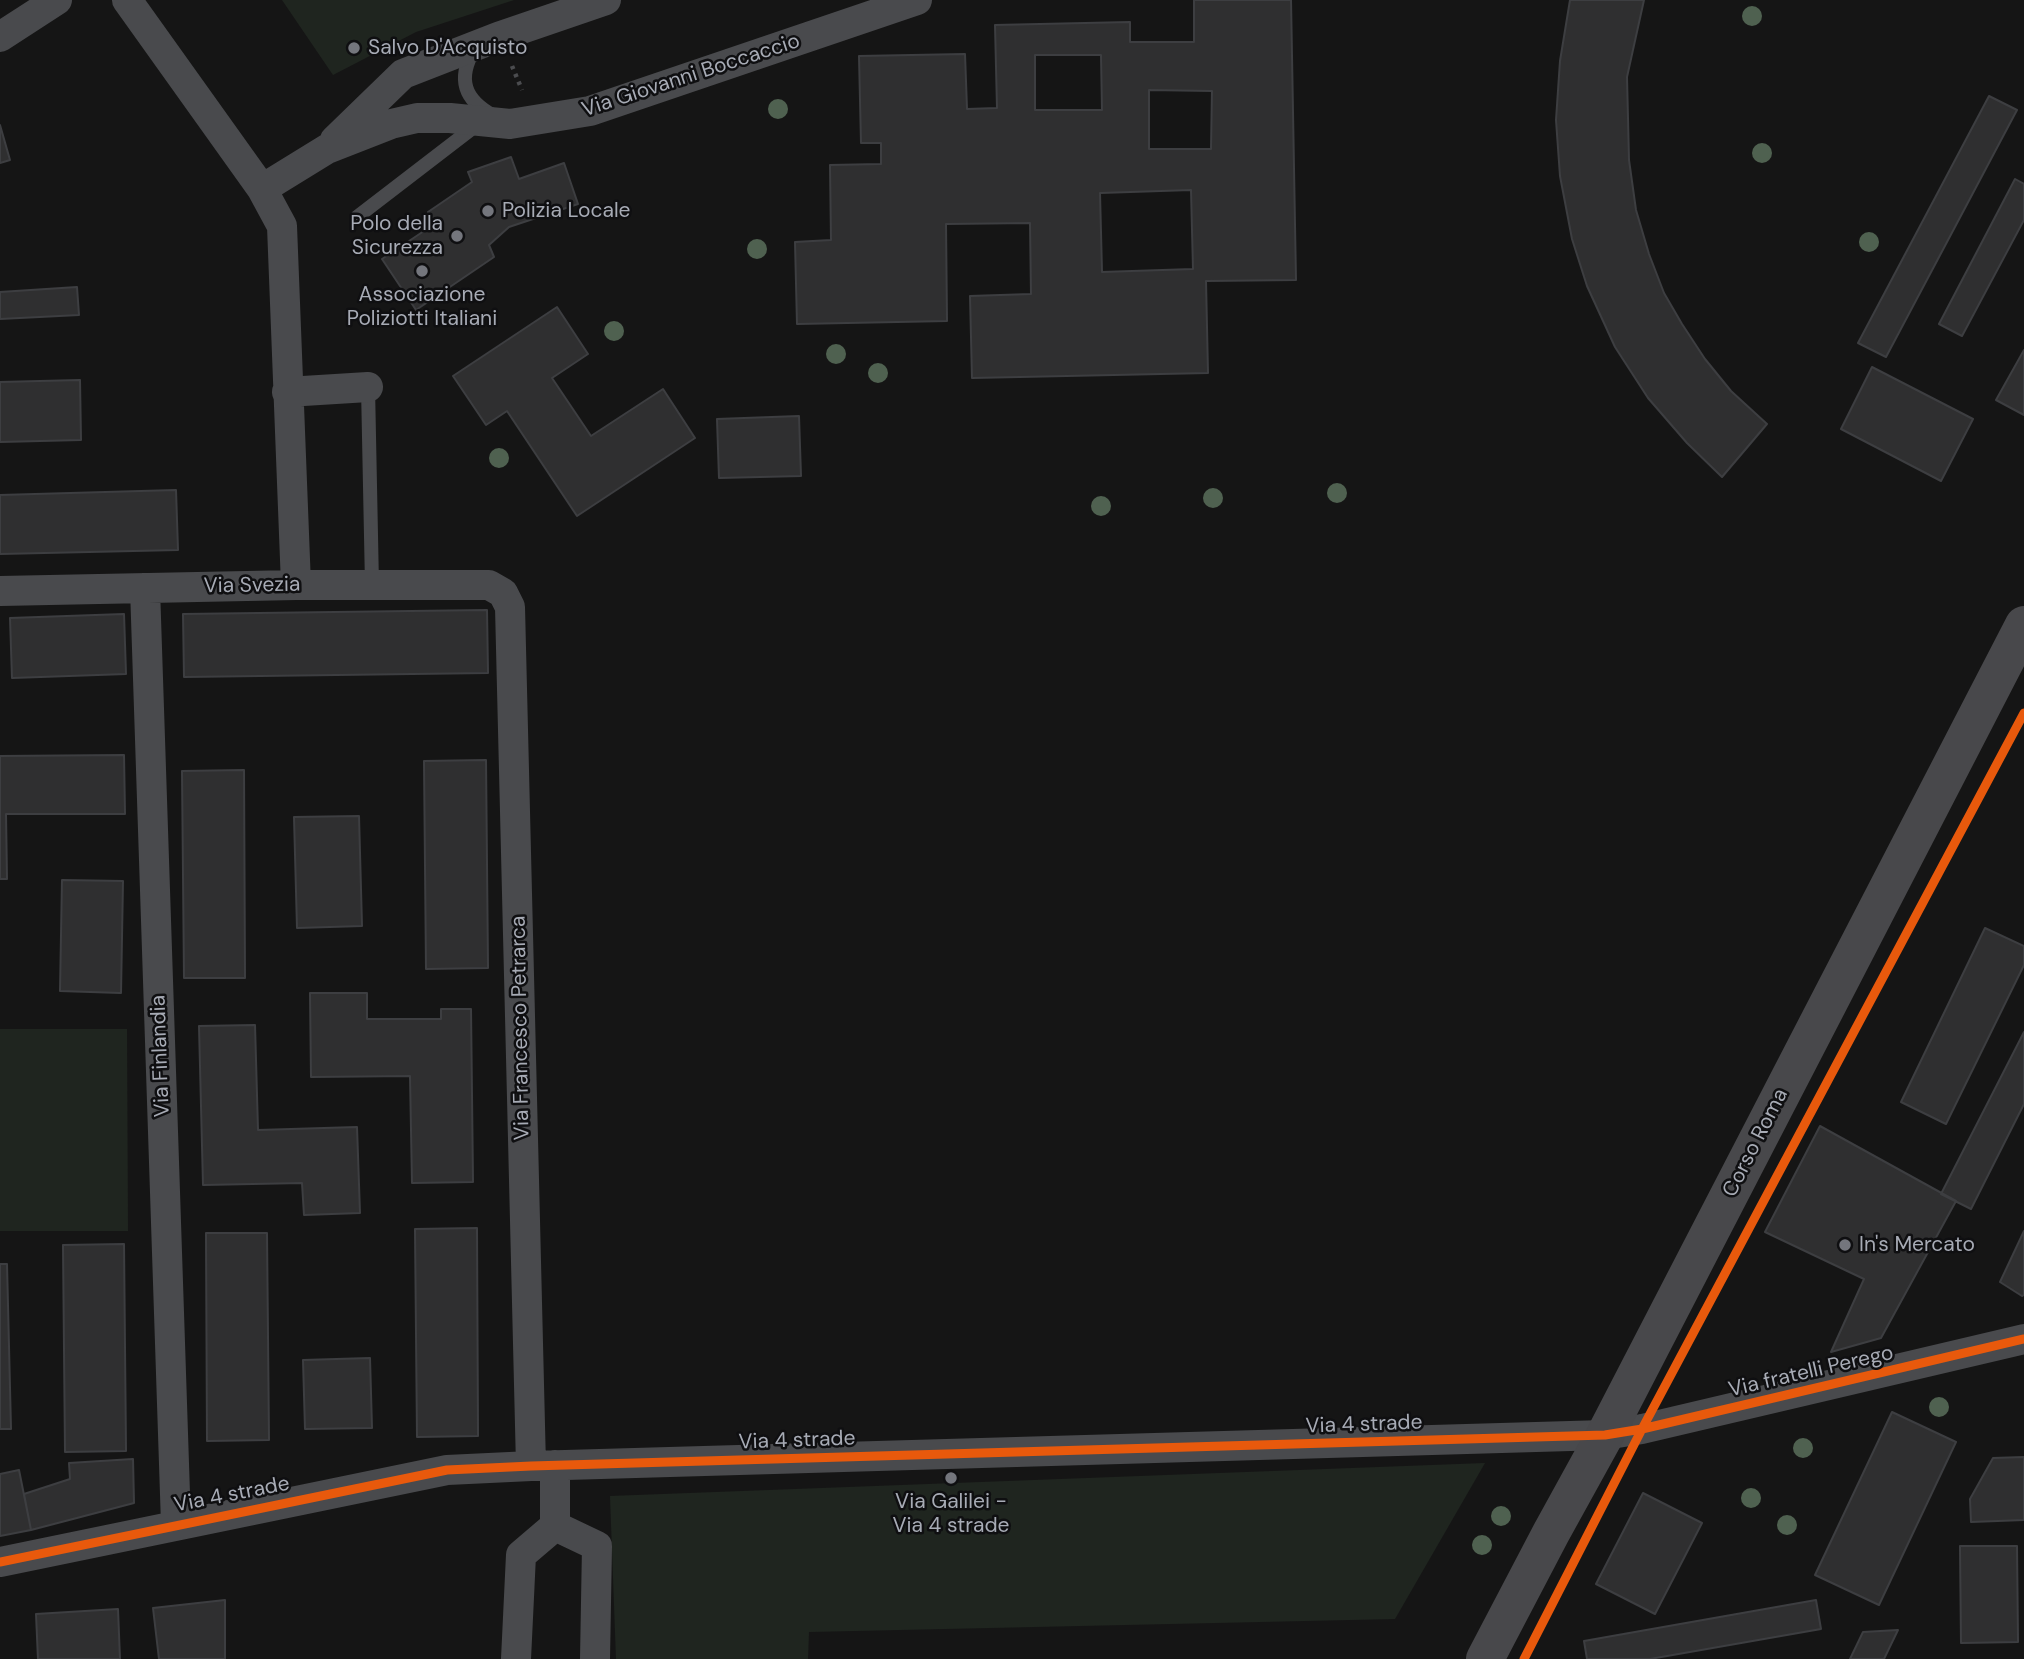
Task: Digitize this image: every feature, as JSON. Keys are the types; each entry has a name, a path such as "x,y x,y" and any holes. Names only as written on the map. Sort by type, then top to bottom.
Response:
{"main road":[{"name":"Corso Roma","path":"1485,1659 1550,1533 1605,1435 2024,625"}],"street":[{"path":"0,37 57,0"},
{"path":"127,0 262,189 282,226 296,585"},
{"path":"262,189 327,149 403,74 606,0"},
{"name":"Via Giovanni Boccaccio","path":"327,149 391,124 417,118 509,122 590,111 917,0"},
{"path":"287,392 368,387"},
{"name":"Via Svezia","path":"0,591 296,585 489,585 503,593"},
{"name":"Via Finlandia","path":"145,588 176,1524"},
{"name":"Via Francesco Petrarca","path":"503,593 510,607 543,1465 555,1526"},
{"name":"Via fratelli Perego","path":"1605,1435 1642,1429 2024,1339"},
{"name":"Via 4 strade","path":"0,1562 447,1470 1605,1435"},
{"path":"516,1659 520,1555 555,1526 597,1546 595,1659"}],"lane":[{"path":"488,41 465,71 465,86 471,100 482,110 509,122"},
{"path":"357,217 509,122"},
{"path":"368,387 372,585"}],"path":[{"path":"488,41 509,122"}],"shaded area":[{"path":"282,0 514,0 416,32 333,75"},
{"path":"0,1029 127,1029 128,1231 0,1231"},
{"path":"1485,1463 1395,1619 809,1632 808,1659 616,1659 610,1496"}],"building":[{"path":"1194,0 1291,0 1296,280 1206,281 1208,373 972,378 970,296 1031,294 1030,223 946,224 947,321 797,324 795,242 831,240 830,165 881,164 881,143 861,143 859,56 965,54 967,109 997,108 995,25 1130,22 1130,42 1194,42","holes":["1035,55 1101,55 1102,110 1035,110","1149,90 1212,91 1211,149 1149,149","1191,190 1193,269 1102,272 1100,193"]},
{"path":"1570,0 1644,0 1627,77 1629,160 1636,210 1664,293 1682,324 1731,391 1767,424 1722,477 1687,443 1648,398 1615,347 1587,286 1572,239 1560,176 1556,120 1560,61"},
{"path":"1989,96 2017,110 1886,357 1858,343"},
{"path":"0,125 10,160 0,163"},
{"name":"Polo della Sicurezza","path":"511,157 519,179 564,163 578,204 509,227 489,245 494,257 416,310 382,259 436,223 428,212 472,182 468,172"},
{"path":"2015,179 2024,184 2024,220 1962,336 1939,324"},
{"path":"77,287 79,315 0,319 0,292"},
{"path":"557,307 588,354 552,378 591,436 663,389 695,438 577,516 507,411 486,425 453,376"},
{"path":"2024,350 2024,415 1996,400"},
{"path":"1872,367 1973,419 1941,481 1841,429"},
{"path":"80,380 81,440 0,442 0,382"},
{"path":"799,416 801,476 719,478 717,419"},
{"path":"176,490 178,550 0,554 0,495"},
{"path":"487,610 488,673 184,677 183,614"},
{"path":"124,614 126,674 12,678 10,618"},
{"path":"124,755 125,814 6,814 7,879 0,879 0,756"},
{"path":"486,760 488,968 426,969 424,761"},
{"path":"244,770 245,978 184,978 182,771"},
{"path":"359,816 362,926 297,928 294,817"},
{"path":"62,880 123,881 121,993 60,991"},
{"path":"1985,928 2024,946 2024,965 1946,1124 1901,1102"},
{"path":"310,993 367,993 367,1019 441,1019 441,1009 471,1009 473,1182 412,1183 410,1076 311,1077"},
{"path":"255,1025 258,1130 357,1127 360,1213 304,1215 302,1183 203,1185 199,1026"},
{"path":"2024,1032 2024,1104 1971,1209 1941,1194"},
{"path":"1820,1126 1956,1201 1881,1338 1831,1352 1864,1279 1765,1232"},
{"path":"477,1228 478,1436 417,1437 415,1229"},
{"path":"2024,1231 2024,1295 2022,1296 2000,1282"},
{"path":"206,1233 267,1233 269,1440 207,1441"},
{"path":"124,1244 126,1451 65,1452 63,1245"},
{"path":"0,1264 7,1264 11,1429 0,1429"},
{"path":"370,1358 372,1428 305,1429 303,1360"},
{"path":"1892,1412 1956,1442 1879,1605 1815,1575"},
{"path":"2024,1457 2024,1520 1971,1522 1970,1499 1993,1458"},
{"path":"133,1459 134,1503 31,1530 24,1494 70,1479 69,1463"},
{"path":"19,1470 31,1530 0,1536 0,1474"},
{"path":"1643,1493 1702,1523 1655,1614 1596,1584"},
{"path":"1960,1546 2017,1546 2018,1642 1961,1643"},
{"path":"225,1600 225,1659 159,1659 153,1608"},
{"path":"1816,1600 1821,1629 1650,1659 1587,1659 1584,1641"},
{"path":"118,1609 120,1659 38,1659 36,1614"},
{"path":"1898,1630 1884,1659 1850,1659 1863,1632"}],"cycle path":[{"path":"1524,1659 1642,1429 2024,713"},
{"path":"0,1562 447,1470 1605,1435 1642,1429 2024,1339"}],"place":[{"name":"Salvo D'Acquisto","path":"354,48"},
{"name":"Polizia Locale","path":"488,211"},
{"name":"Polo della Sicurezza","path":"457,236"},
{"name":"Associazione Poliziotti Italiani","path":"422,271"},
{"name":"In's Mercato","path":"1845,1245"},
{"name":"Via Galilei - Via 4 strade","path":"951,1478"}]}
